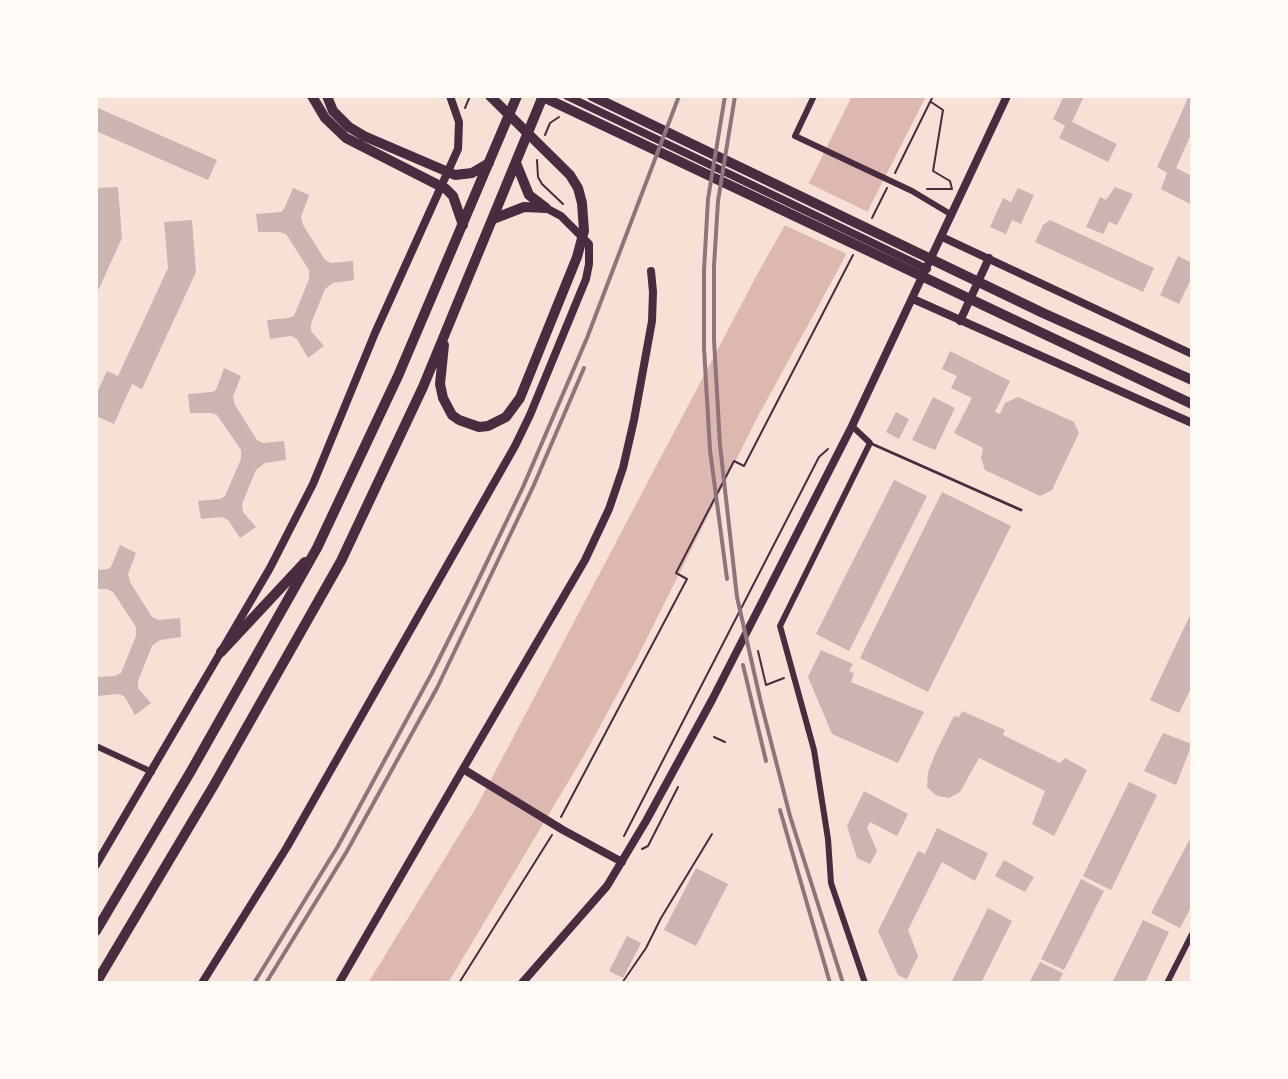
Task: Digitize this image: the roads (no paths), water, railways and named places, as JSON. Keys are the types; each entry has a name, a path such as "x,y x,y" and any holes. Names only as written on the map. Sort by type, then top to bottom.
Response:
{"main road":[{"path":"312,96 325,118 346,138 446,189 453,195 463,225"},
{"path":"327,96 333,111 349,127 364,136 455,175 479,170 490,162"},
{"path":"445,332 440,384 443,398 452,415 478,427 488,426 506,417 520,398 577,256 584,231 585,218 578,188 570,175 489,96"},
{"path":"96,931 197,761 317,548 398,376 517,96"},
{"path":"96,983 214,785 341,561 423,387 542,96 1192,404"},
{"path":"592,96 1043,313 1192,380"},
{"path":"516,163 530,195 546,208"},
{"path":"493,219 524,207 546,208"},
{"path":"220,652 317,548"}],"street":[{"path":"96,865 270,568 313,484 375,333 458,149 459,122 450,96"},
{"path":"567,96 927,269"},
{"path":"814,96 795,136 912,191 952,215"},
{"path":"522,983 607,886 712,699 852,426 1007,96"},
{"path":"202,983 287,847 515,446 530,415 586,279 589,264 589,244 561,216 546,208"},
{"path":"942,237 1192,354"},
{"path":"960,321 989,258"},
{"path":"339,983 585,560 609,509 623,468 652,321 651,271"},
{"path":"913,299 1192,423"},
{"path":"852,426 870,443 780,626 814,750 828,840 831,883 865,983"},
{"path":"96,746 152,772"},
{"path":"463,769 559,830 622,862"},
{"path":"1167,983 1192,934"}],"lane":[{"path":"870,443 1021,510"}],"railway":[{"path":"254,983 338,846 432,673 523,487 587,338 679,96"},
{"path":"725,96 708,199 704,270 704,348 710,450 727,579"},
{"path":"735,96 718,201 714,266 714,340 720,445 737,597 790,816 843,983"},
{"path":"266,983 347,851 437,688 533,487 584,368"},
{"path":"743,665 766,761"},
{"path":"780,810 830,983"}]}
